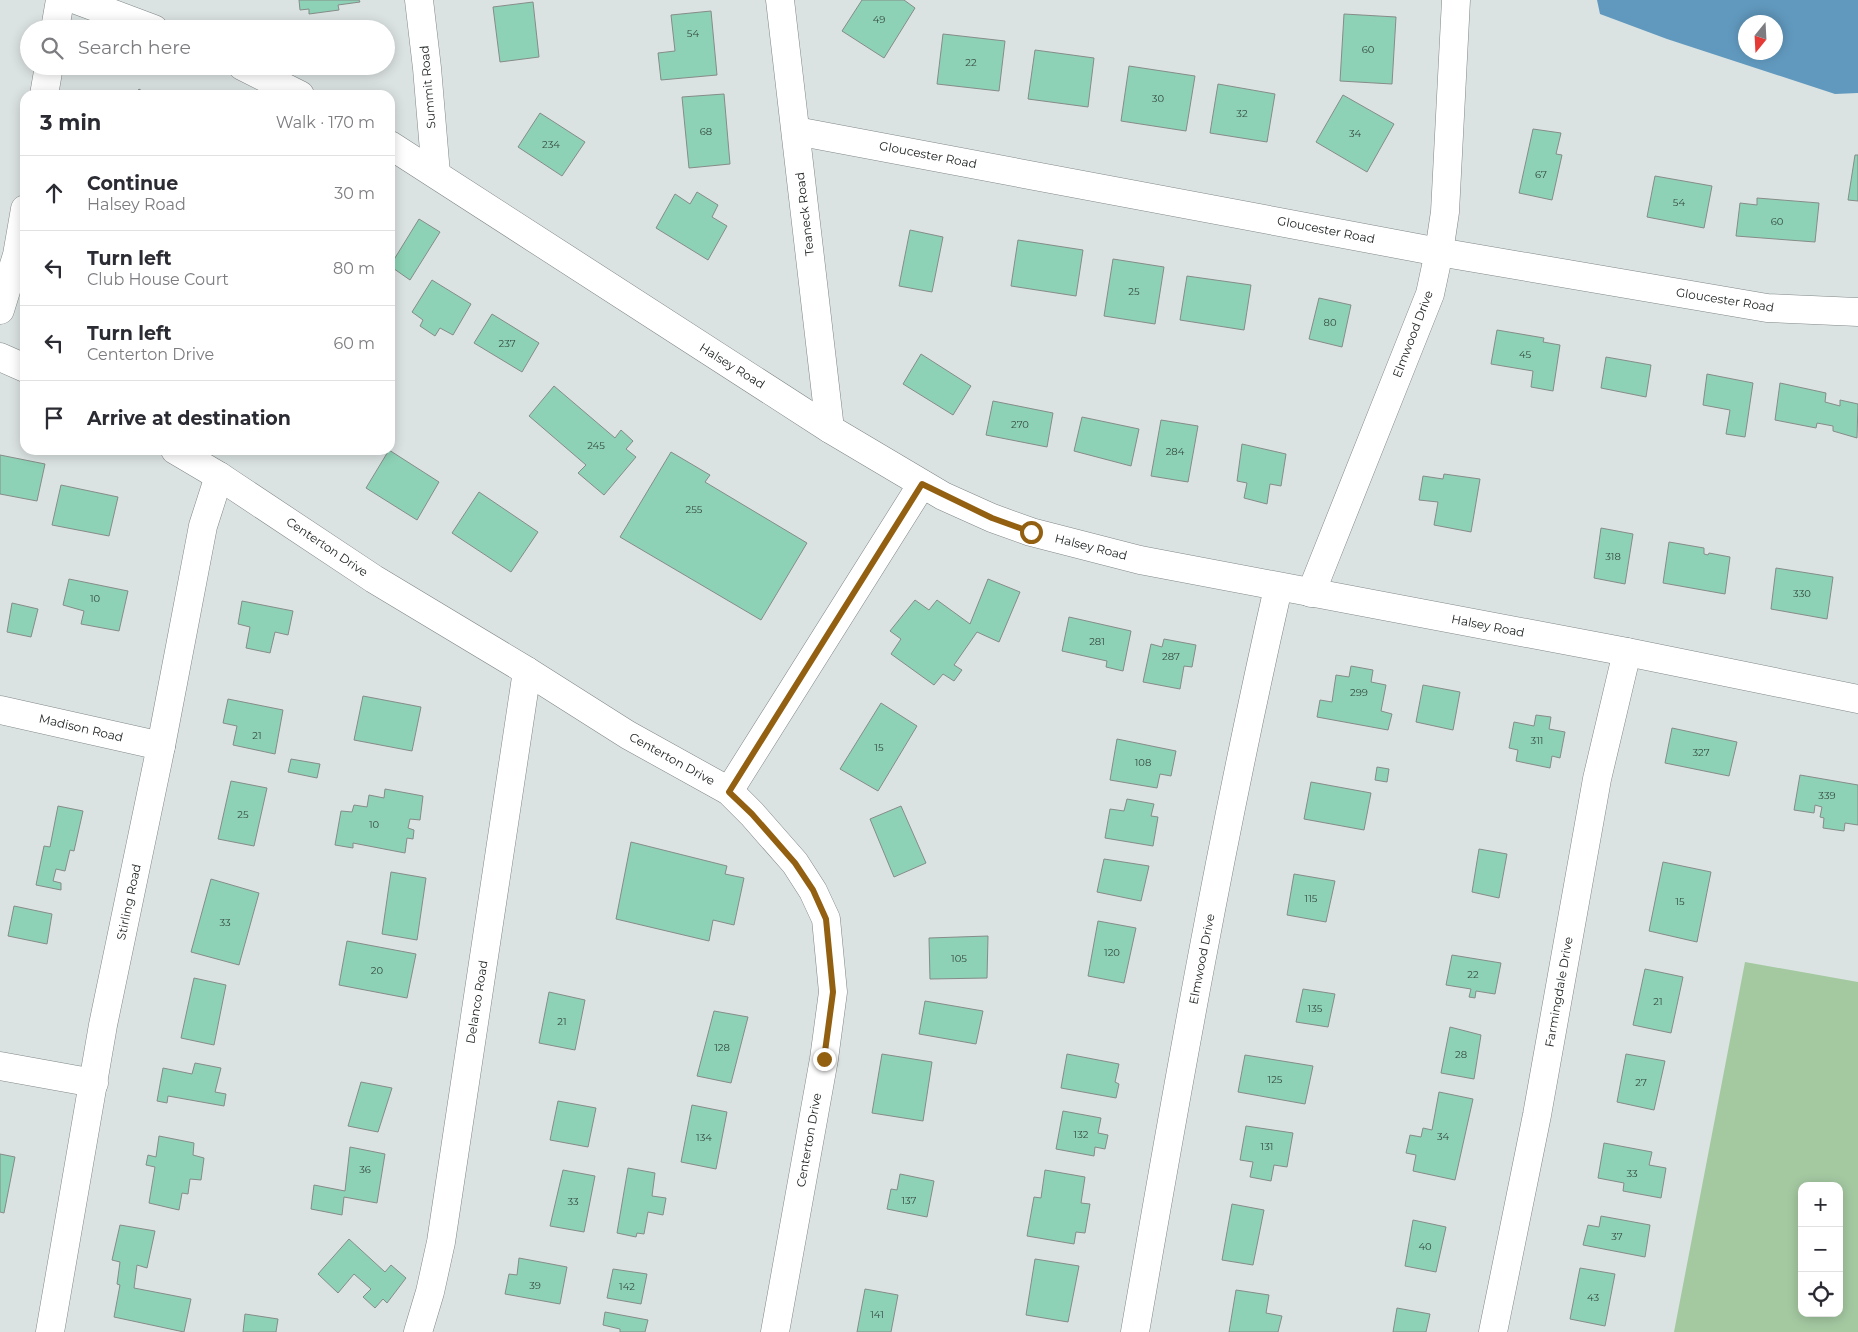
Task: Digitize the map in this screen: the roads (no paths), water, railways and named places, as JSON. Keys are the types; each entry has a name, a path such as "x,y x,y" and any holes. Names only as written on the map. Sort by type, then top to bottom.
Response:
{"street":[{"path":"57,20 60,0"},
{"path":"76,0 130,20"},
{"name":"Summit Road","path":"419,0 436,174"},
{"name":"Teaneck Road","path":"780,0 830,429"},
{"name":"Elmwood Drive","path":"1311,593 1430,294 1445,212 1456,0"},
{"path":"45,90 47,75"},
{"path":"260,75 290,90"},
{"name":"Gloucester Road","path":"796,130 1439,252 1767,308 1858,312"},
{"name":"Halsey Road","path":"395,148 830,429 922,484 992,518 1031,532 1140,560 1278,588 1627,652 1858,699"},
{"path":"0,310 17,255 20,238"},
{"path":"0,356 20,366"},
{"name":"Centerton Drive","path":"184,455 220,476 374,578 628,735 729,792 752,814 795,863 813,890 826,919 833,992 824,1059 775,1332"},
{"name":"Stirling Road","path":"50,1332 103,1025 161,746 203,526 220,476"},
{"path":"729,792 922,484"},
{"name":"Elmwood Drive","path":"1135,1332 1172,1120 1248,719 1278,588"},
{"name":"Farmingdale Drive","path":"1493,1332 1537,1115 1597,779 1627,652"},
{"name":"Delanco Road","path":"418,1332 430,1292 441,1242 527,671"},
{"name":"Madison Road","path":"0,710 161,746"},
{"path":"0,1066 94,1083"}],"water":[{"path":"1597,0 1858,0 1858,93 1835,94 1667,39 1600,14"}]}
